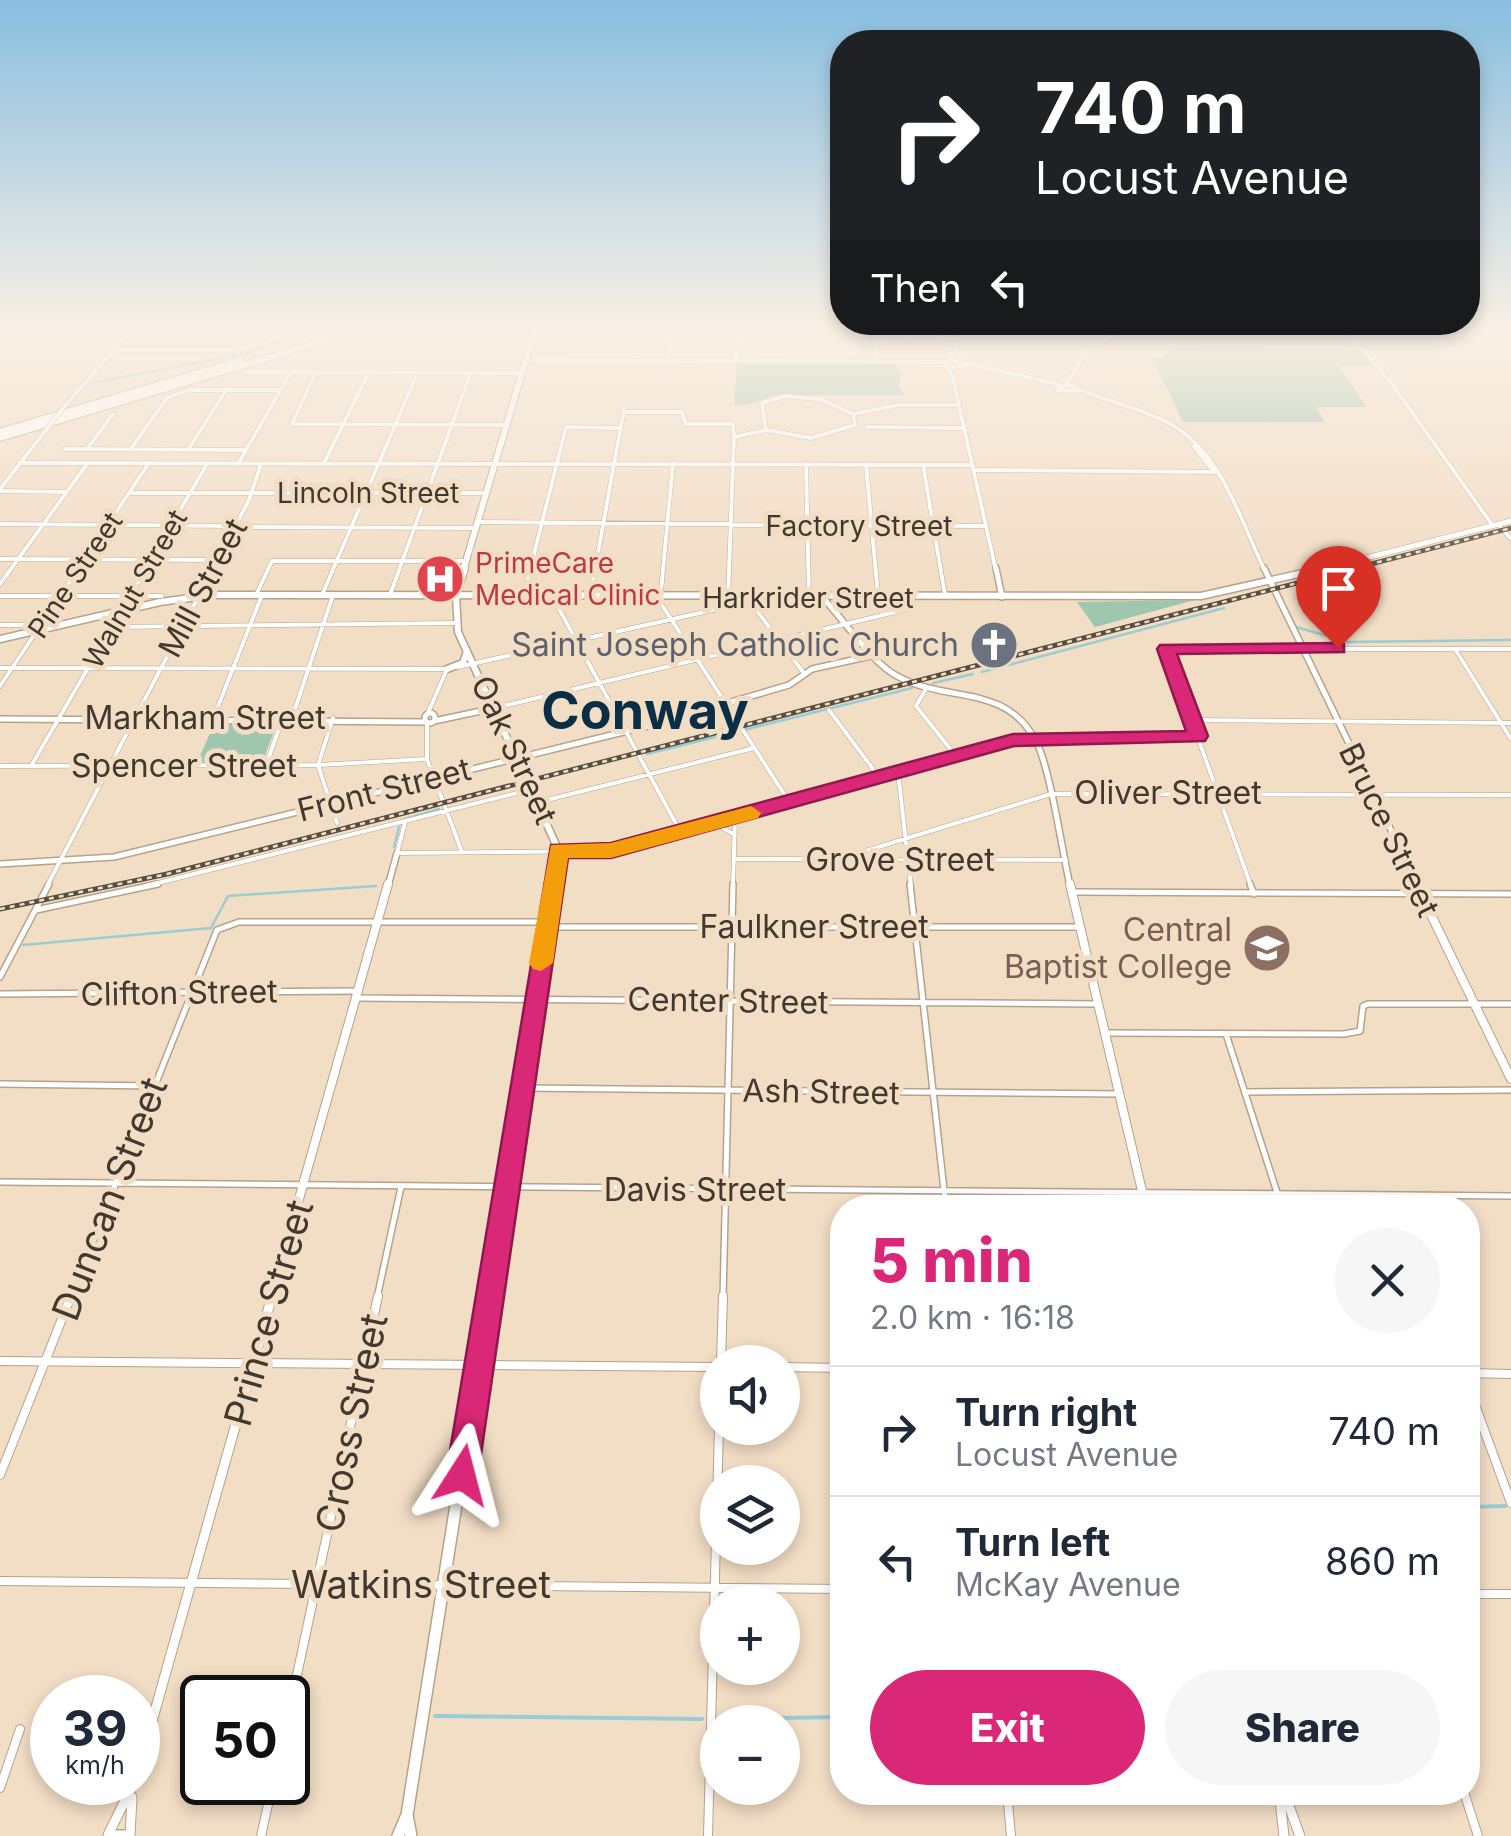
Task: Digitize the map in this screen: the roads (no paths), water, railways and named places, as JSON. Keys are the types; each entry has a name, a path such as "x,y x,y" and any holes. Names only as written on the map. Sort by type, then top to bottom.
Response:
{"highway":[{"path":"0,435 66,415"},
{"path":"0,435 67,415"},
{"name":"Oak Street","path":"456,595 511,415"}],"main road":[{"name":"Harkrider Street","path":"0,639 198,596 748,600 1187,597 1270,583 1511,521"},
{"name":"Oak Street","path":"456,595 456,623 558,850"},
{"name":"Oak Street","path":"447,669 465,662 468,651"},
{"path":"398,1836 407,1815 445,1585 558,850"},
{"path":"407,1815 411,1836"},
{"path":"110,1836 128,1836"}],"street":[{"path":"0,490 59,415"},
{"path":"87,450 113,415"},
{"path":"130,450 155,415"},
{"path":"188,450 211,415"},
{"path":"238,464 267,415"},
{"path":"293,415 292,424 508,424"},
{"path":"324,464 348,415"},
{"path":"322,595 400,415"},
{"path":"390,595 456,415"},
{"path":"590,596 623,415"},
{"path":"683,415 685,423 733,424 728,598"},
{"path":"764,415 766,430"},
{"path":"734,437 766,430 790,438 819,437 854,427 853,415"},
{"path":"961,415 1003,598"},
{"name":"Bruce Street","path":"1142,415 1189,442 1214,472"},
{"name":"Bruce Street","path":"1152,415 1180,430 1203,450 1511,1079"},
{"path":"1414,415 1495,525 1511,539"},
{"path":"1163,424 1180,430 1189,442"},
{"path":"523,596 566,427 620,428"},
{"path":"867,427 964,428"},
{"path":"65,449 246,450"},
{"path":"19,464 614,462 1214,472"},
{"name":"Pine Street","path":"0,686 148,463"},
{"path":"673,463 659,597 670,620 790,803"},
{"path":"0,584 87,464"},
{"name":"Walnut Street","path":"31,766 207,464"},
{"name":"Mill Street","path":"0,976 235,526 261,464"},
{"path":"806,464 809,598"},
{"path":"866,464 878,598"},
{"path":"924,465 946,598"},
{"path":"0,490 66,492"},
{"name":"Lincoln Street","path":"128,493 487,493"},
{"name":"Factory Street","path":"0,524 351,528 541,522 986,526"},
{"path":"0,559 216,560"},
{"path":"213,718 272,561 466,561"},
{"path":"292,718 333,595"},
{"path":"0,596 162,596"},
{"path":"552,596 573,641 680,831"},
{"path":"823,598 893,674 926,689 980,694 996,700 1007,707 1042,754 1142,1194"},
{"path":"833,606 843,598"},
{"path":"0,668 447,669 748,600 803,672"},
{"path":"430,719 444,720 908,608"},
{"path":"112,628 456,623"},
{"path":"0,625 26,625"},
{"path":"1254,894 1166,649 1511,649"},
{"path":"1455,649 1511,739"},
{"name":"Front Street","path":"0,864 114,857 625,732 789,686 803,672 875,655"},
{"path":"447,669 430,719 428,758 462,852"},
{"path":"926,689 916,706 956,756"},
{"path":"829,710 879,777"},
{"path":"266,765 283,718"},
{"path":"333,718 318,766 337,823"},
{"name":"Markham Street","path":"0,719 430,719"},
{"path":"1194,720 1511,723"},
{"path":"405,823 397,854 611,851 1030,737 1198,736"},
{"path":"539,802 754,748"},
{"name":"Spencer Street","path":"0,766 318,766 428,758"},
{"path":"898,772 944,1195"},
{"path":"36,910 532,790"},
{"name":"Oliver Street","path":"836,860 1051,794 1511,795"},
{"path":"720,1345 736,817"},
{"path":"714,823 734,835"},
{"name":"Prince Street","path":"160,1695 397,854"},
{"name":"Grove Street","path":"734,859 1066,860"},
{"path":"1074,892 1511,894"},
{"name":"Faulkner Street","path":"222,926 239,922 378,922 1082,927"},
{"name":"Duncan Street","path":"0,1475 212,936 222,926"},
{"name":"Clifton Street","path":"0,994 356,994"},
{"name":"Center Street","path":"356,994 1100,1004"},
{"path":"1106,1033 1354,1034 1362,1026 1363,1006 1368,1004 1511,1004"},
{"path":"1226,1034 1278,1194"},
{"path":"0,1084 156,1086"},
{"name":"Ash Street","path":"522,1088 1120,1094"},
{"path":"1245,1092 1511,1090"},
{"name":"Davis Street","path":"0,1182 1336,1195"},
{"name":"Cross Street","path":"297,1675 366,1365 400,1186"},
{"name":"Davis Street","path":"1480,1196 1511,1196"},
{"path":"0,1361 700,1364"},
{"path":"800,1367 830,1368"},
{"path":"1480,1373 1511,1374"},
{"path":"1480,1416 1511,1503"},
{"path":"714,1585 718,1445"},
{"name":"Watkins Street","path":"0,1581 700,1588"},
{"name":"Watkins Street","path":"800,1589 830,1589"},
{"path":"1480,1594 1511,1594"},
{"path":"708,1836 712,1685"},
{"path":"0,1788 20,1729"},
{"path":"110,1836 124,1805"},
{"path":"128,1836 132,1805"},
{"path":"261,1836 268,1805"},
{"path":"1008,1805 1011,1836"},
{"path":"1282,1805 1284,1836"},
{"path":"1287,1805 1300,1836"},
{"path":"1468,1805 1478,1836"}],"waterway":[{"path":"982,672 1224,608"},
{"path":"1296,627 1348,642 1511,640"},
{"path":"933,683 973,674"},
{"path":"647,754 912,688"},
{"path":"402,820 439,809"},
{"path":"394,847 399,827"},
{"path":"23,945 211,928 228,896 376,886"},
{"path":"1480,1507 1505,1506"},
{"path":"435,1716 700,1719"},
{"path":"800,1718 830,1717"}],"railway":[{"path":"0,909 167,874 1511,528"}],"place":[{"name":"PrimeCare Medical Clinic","path":"440,579"},
{"name":"Saint Joseph Catholic Church","path":"994,645"},
{"name":"Central Baptist College","path":"1267,948"}],"district":[{"name":"Conway","path":"645,711"}]}
